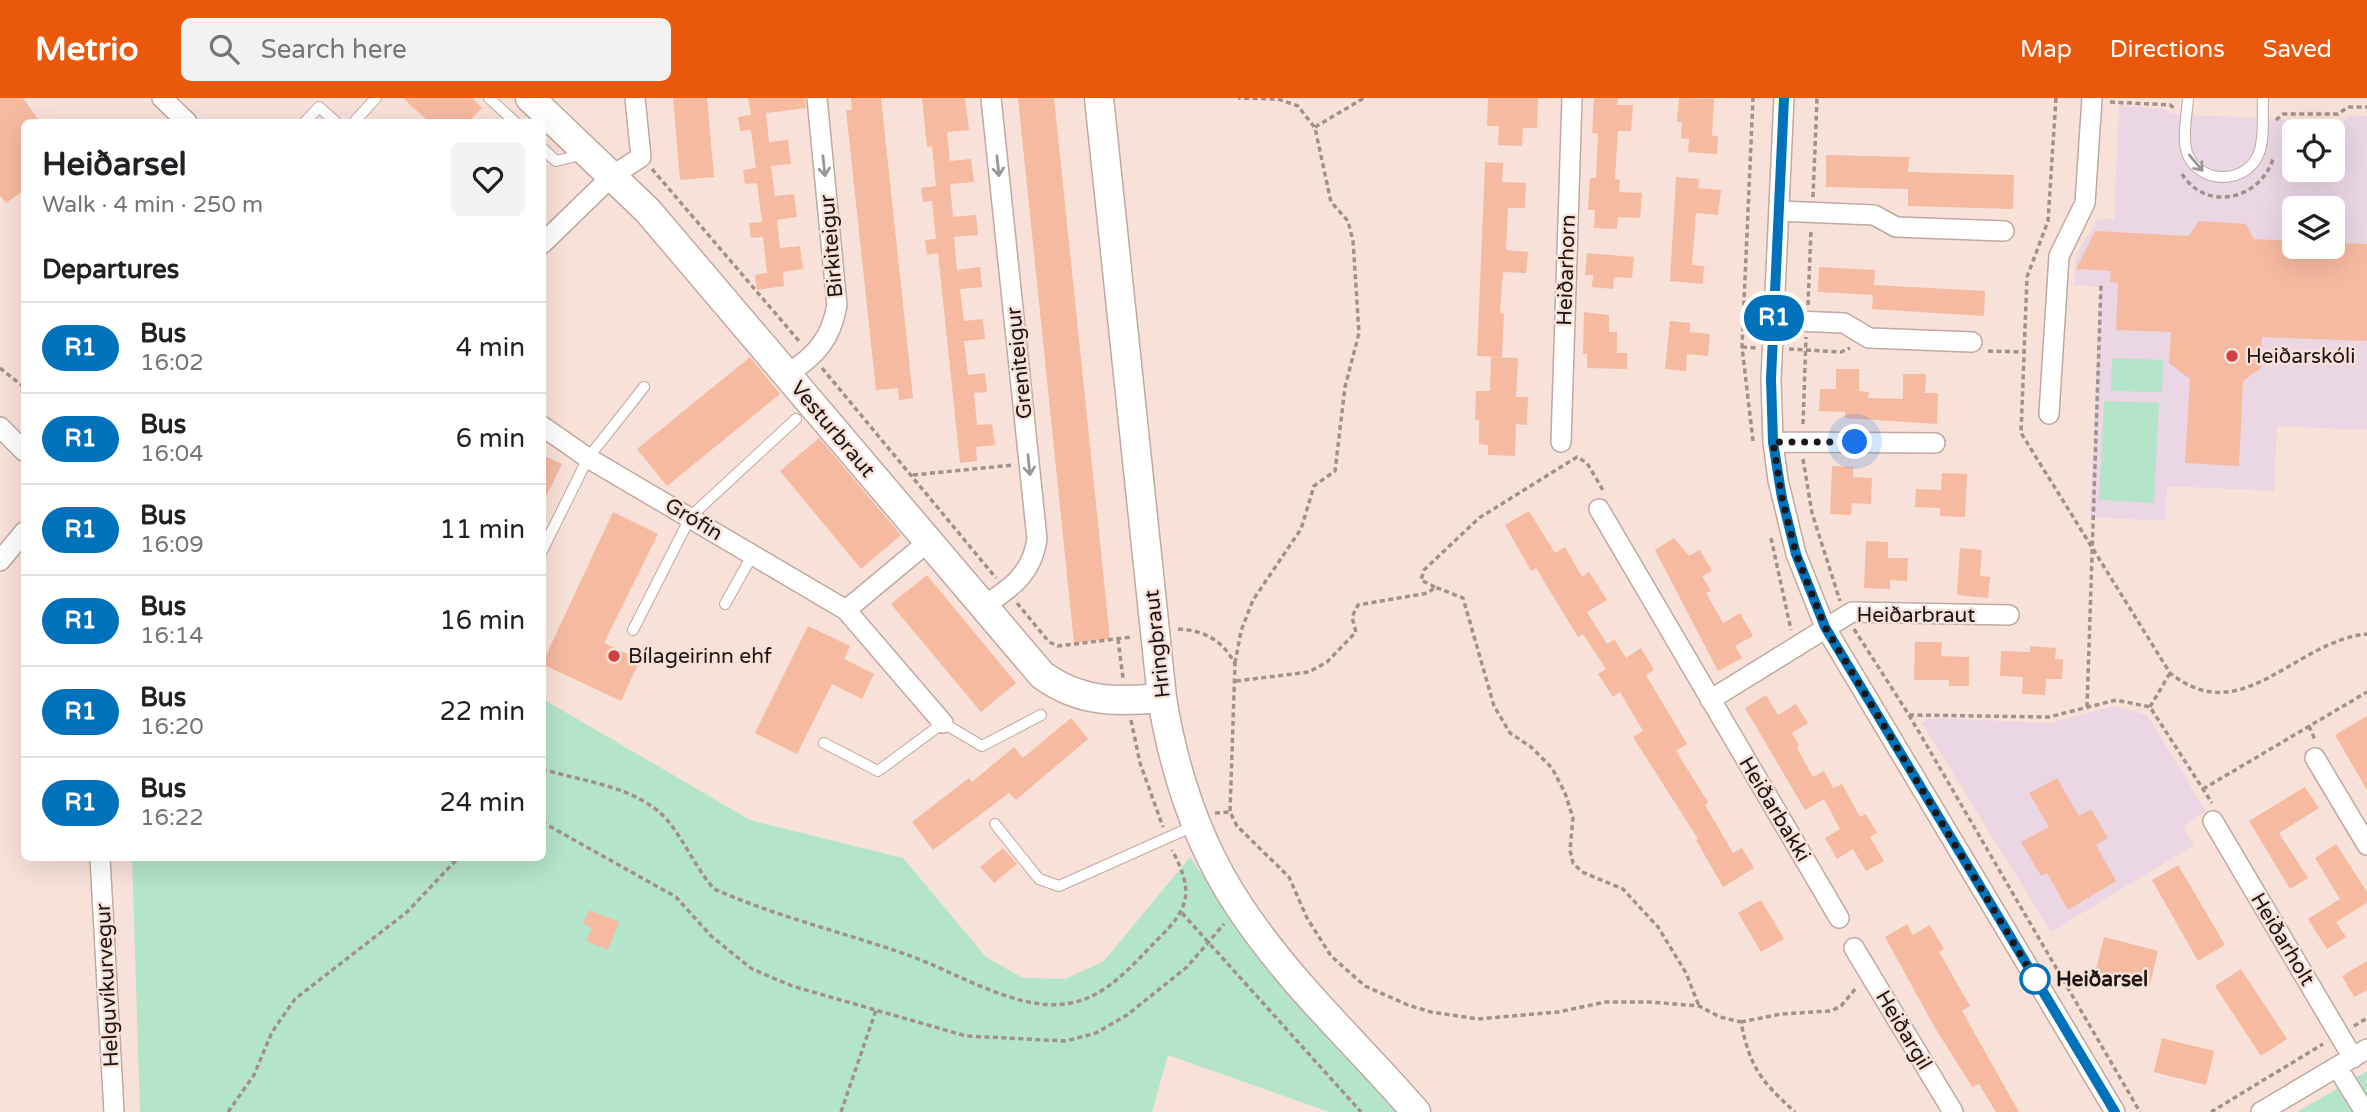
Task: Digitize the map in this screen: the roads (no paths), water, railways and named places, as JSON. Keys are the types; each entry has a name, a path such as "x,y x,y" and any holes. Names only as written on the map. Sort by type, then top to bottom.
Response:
{"main road":[{"name":"Vesturbraut","path":"530,98 648,211 1042,675 1056,685 1088,698 1127,701 1162,698"},
{"name":"Hringbraut","path":"1099,98 1162,698 1174,756 1196,825 1239,906 1281,963 1416,1112"}],"street":[{"path":"162,98 184,119"},
{"path":"546,240 612,176 641,157 635,98"},
{"name":"Birkiteigur","path":"787,374 813,358 831,330 837,292 817,98"},
{"name":"Greniteigur","path":"984,606 1007,590 1027,571 1035,551 1029,463 991,98"},
{"name":"Heiðarhorn","path":"1561,442 1572,98"},
{"name":"Heiðarbraut","path":"1784,98 1771,379 1773,442 1783,504 1796,554 1825,627 2115,1112"},
{"path":"2049,414 2059,256 2085,203 2092,98"},
{"path":"1779,211 1874,215 1896,227 2004,231"},
{"path":"1774,320 1844,323 1870,338 1972,342"},
{"path":"0,427 21,449"},
{"name":"Grófin","path":"546,429 588,457 846,610 943,723"},
{"path":"1773,442 1935,443"},
{"name":"Heiðarbakki","path":"1599,509 1839,918"},
{"path":"0,561 21,536"},
{"path":"846,610 929,541"},
{"name":"Heiðarbraut","path":"1825,627 1852,612 2009,615"},
{"path":"1710,700 1825,627"},
{"path":"2315,758 2367,845"},
{"name":"Heiðarholt","path":"2213,821 2352,1058 2365,1112"},
{"name":"Helguvíkurvegur","path":"100,861 114,1112"},
{"name":"Heiðargil","path":"1854,948 1953,1112"},
{"path":"2261,1112 2352,1058"}],"lane":[{"path":"357,119 376,98"},
{"path":"489,98 512,119"},
{"path":"2188,98 2187,152 2205,173 2223,178 2241,174 2259,153 2263,98"},
{"path":"308,119 319,107 333,119"},
{"path":"546,152 556,161 588,153"},
{"path":"546,543 588,457 644,387"},
{"path":"633,630 691,516 796,419"},
{"path":"726,604 753,554"},
{"name":"Grófin","path":"943,723 982,746 1041,715"},
{"path":"824,744 878,771 943,723"},
{"path":"995,824 1039,879 1052,886 1065,885 1094,869 1196,825"}],"place":[{"name":"Heiðarskóli","path":"2232,356"},
{"name":"Bílageirinn ehf","path":"614,656"},
{"name":"Heiðarsel","path":"2035,979"}]}
